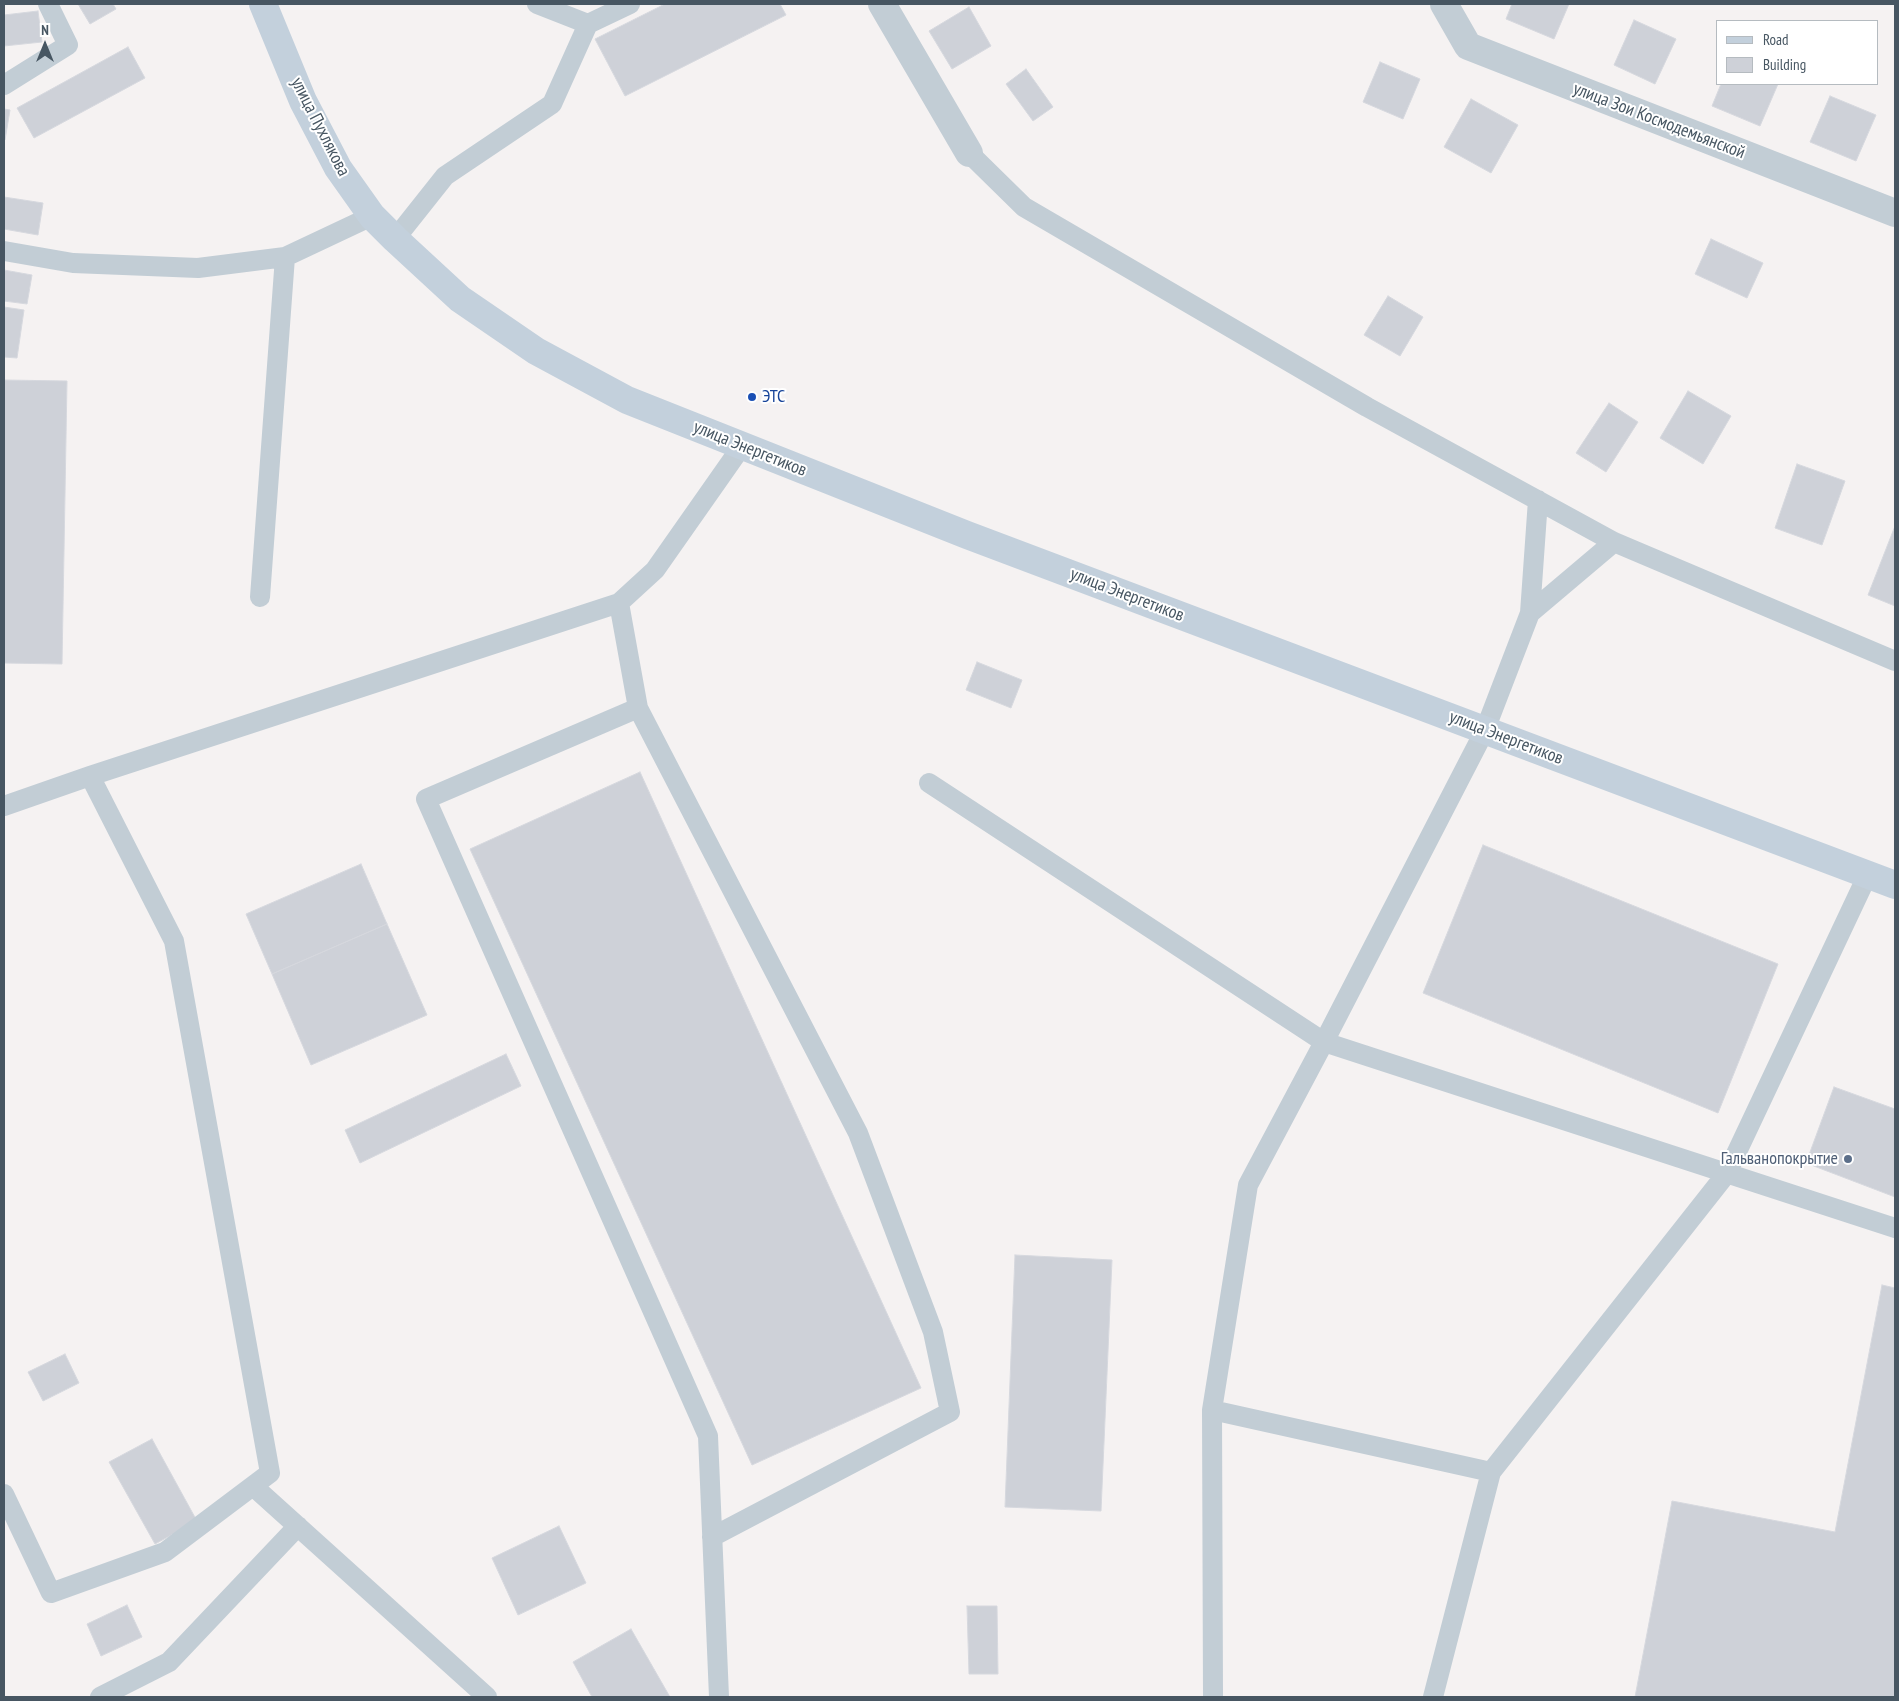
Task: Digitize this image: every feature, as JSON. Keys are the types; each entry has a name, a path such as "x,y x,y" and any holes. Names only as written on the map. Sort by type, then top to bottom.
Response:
{"street":[{"name":"улица Пухлякова","path":"263,4 303,101 338,168 372,216 395,240"},
{"path":"882,4 969,153"},
{"name":"улица Зои Космодемьянской","path":"1444,4 1468,46 1895,213"},
{"name":"улица Энергетиков","path":"395,240 460,299 536,352 627,400 967,535 1895,885"}],"lane":[{"path":"4,86 68,45 48,4"},
{"path":"537,4 588,24"},
{"path":"395,240 445,176 552,104 588,24 630,4"},
{"path":"969,153 1024,207 1367,407 1614,542 1895,662"},
{"path":"4,251 73,263 198,268 284,257 372,216"},
{"path":"260,597 284,257"},
{"path":"4,806 90,776 619,603 654,570 742,446"},
{"path":"1213,1697 1212,1410 1248,1185 1485,730 1530,613 1538,500"},
{"path":"1530,613 1614,542"},
{"path":"619,603 638,708 858,1133 933,1332 950,1412 712,1537"},
{"path":"638,708 426,799 708,1436 719,1697"},
{"path":"4,1494 51,1593 165,1552 270,1473 174,941 90,776"},
{"path":"929,783 1324,1042 1895,1228"},
{"path":"1433,1697 1491,1472 1727,1173 1868,874"},
{"path":"1212,1410 1491,1472"},
{"path":"253,1486 486,1697"},
{"path":"100,1697 169,1662 298,1526"}],"building":[{"path":"78,4 113,4 116,9 90,24"},
{"path":"665,4 780,4 786,15 625,96 595,39"},
{"path":"1512,4 1569,4 1554,39 1506,19"},
{"path":"969,7 991,46 952,69 929,31"},
{"path":"38,11 42,42 4,46 4,15"},
{"path":"1634,20 1676,39 1655,84 1614,65"},
{"path":"128,47 145,78 34,138 17,108"},
{"path":"1380,62 1420,79 1403,119 1363,102"},
{"path":"1026,69 1053,107 1033,121 1006,84"},
{"path":"1721,85 1778,85 1760,126 1712,106"},
{"path":"1830,96 1876,115 1856,161 1810,142"},
{"path":"1471,99 1518,125 1491,173 1444,147"},
{"path":"4,109 10,110 5,140 4,140"},
{"path":"4,197 43,203 38,235 4,229"},
{"path":"1711,239 1763,263 1747,298 1695,274"},
{"path":"4,270 32,275 27,304 4,301"},
{"path":"1388,296 1423,317 1400,356 1364,335"},
{"path":"4,307 24,310 17,358 4,357"},
{"path":"4,380 67,381 62,664 4,663"},
{"path":"1688,391 1731,416 1703,464 1660,438"},
{"path":"1609,403 1638,422 1606,472 1576,453"},
{"path":"1797,464 1845,481 1822,545 1775,528"},
{"path":"1895,526 1895,606 1868,595"},
{"path":"977,662 1022,680 1011,708 966,690"},
{"path":"640,772 921,1388 752,1465 470,849"},
{"path":"1483,845 1778,964 1718,1113 1423,993"},
{"path":"361,864 387,924 272,974 246,914"},
{"path":"387,924 427,1015 311,1065 272,974"},
{"path":"506,1054 521,1086 360,1163 345,1130"},
{"path":"1834,1087 1895,1109 1895,1197 1806,1163"},
{"path":"1015,1255 1112,1260 1101,1511 1005,1507"},
{"path":"1882,1285 1895,1288 1895,1697 1635,1697 1672,1501 1835,1532"},
{"path":"65,1354 79,1383 43,1401 28,1372"},
{"path":"152,1439 197,1521 155,1544 109,1462"},
{"path":"559,1526 586,1583 518,1615 492,1558"},
{"path":"127,1605 142,1637 101,1656 87,1624"},
{"path":"967,1606 997,1606 998,1674 969,1674"},
{"path":"631,1629 670,1697 592,1697 573,1662"}],"place":[{"name":"ЭТС","path":"752,397"},
{"name":"Гальванопокрытие","path":"1848,1159"}]}
